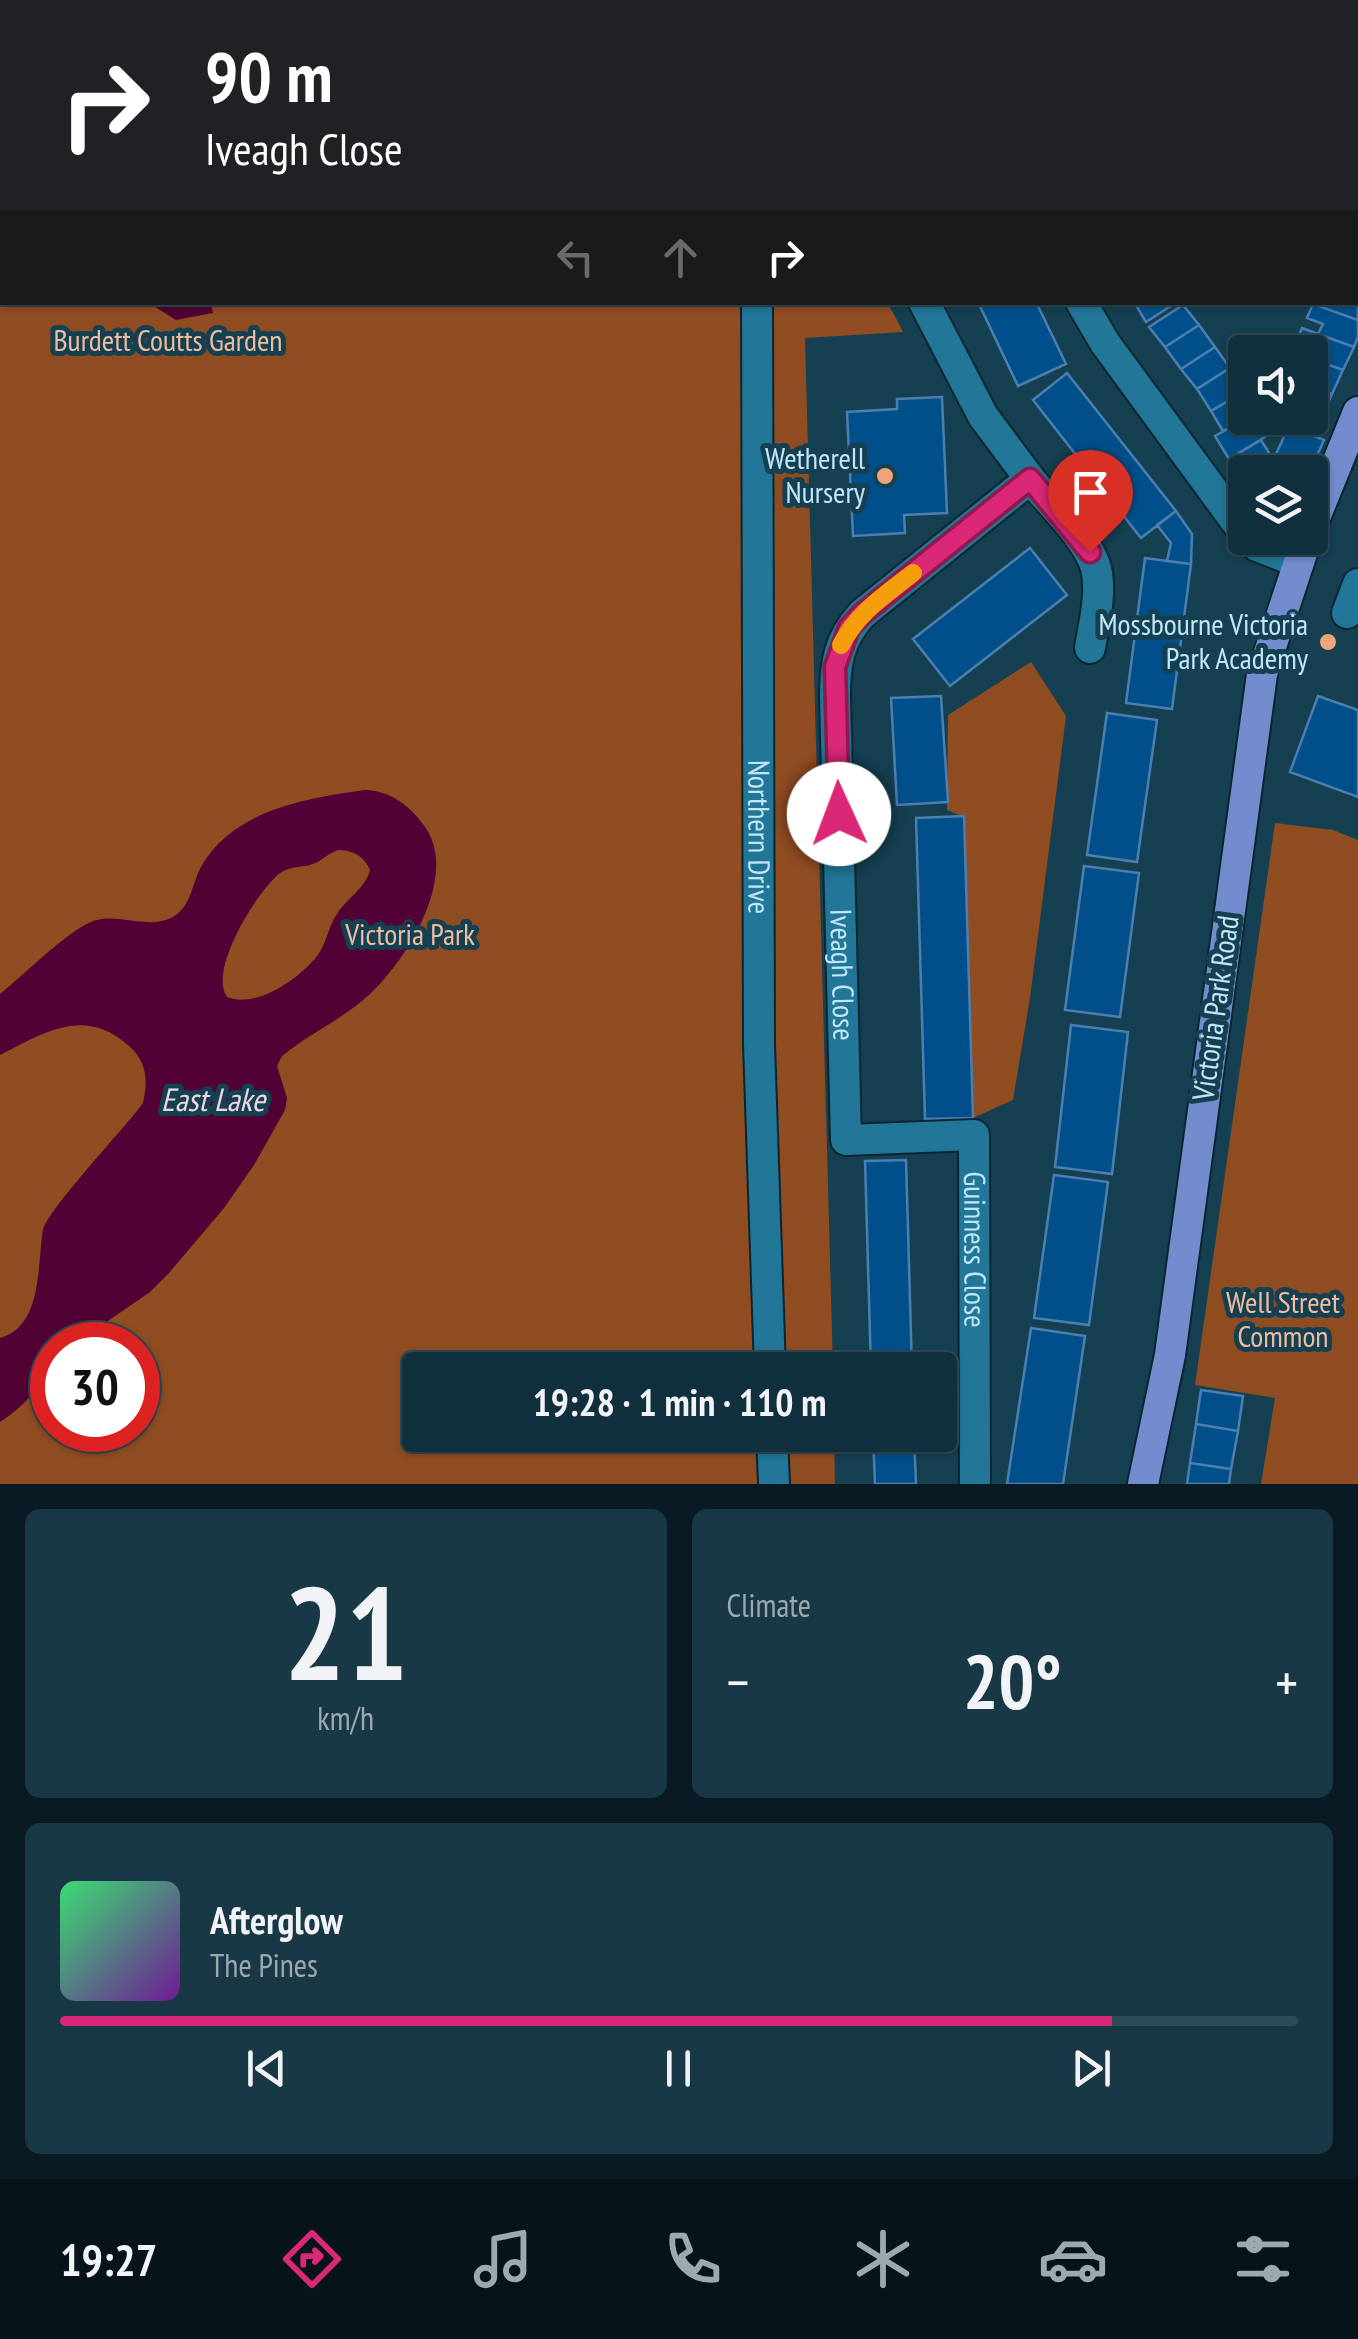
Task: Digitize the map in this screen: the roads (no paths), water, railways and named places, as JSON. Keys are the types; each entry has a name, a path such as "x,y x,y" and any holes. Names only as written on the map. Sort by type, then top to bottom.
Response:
{"main road":[{"path":"1328,486 1358,412"},
{"name":"Victoria Park Road","path":"1143,1484 1170,1355 1262,674 1300,555"}],"street":[{"name":"Northern Drive","path":"757,305 759,1025 769,1352"},
{"path":"926,305 983,416 1090,552 1098,590 1090,648"},
{"path":"1083,305 1105,343 1228,510"},
{"name":"Iveagh Close","path":"974,1135 846,1140 835,667 849,628 862,614 1030,479"},
{"path":"1347,613 1358,584"},
{"name":"Guinness Close","path":"974,1135 975,1484"},
{"path":"773,1452 774,1484"}],"water":[{"path":"152,305 211,305 213,313 176,320"},
{"name":"East Lake","path":"365,790 393,797 415,814 435,850 436,871 424,917 399,961 370,994 282,1056 277,1066 287,1098 285,1110 224,1208 169,1273 150,1292 106,1322 30,1322 30,1396 0,1422 0,1338 14,1331 31,1308 43,1230 58,1205 143,1103 146,1079 135,1052 97,1027 81,1025 49,1031 0,1055 0,994 87,924 106,919 154,922 173,917 184,907 202,865 216,846 252,819 296,803","holes":["335,851 353,853 370,870 337,914 317,956 276,990 251,999 227,997 223,985 229,951 248,913 270,882 285,870 313,864"]}],"place":[{"name":"Wetherell Nursery","path":"885,476"},
{"name":"Mossbourne Victoria Park Academy","path":"1328,642"}],"park label":[{"name":"Burdett Coutts Garden","path":"168,341"},
{"name":"Victoria Park","path":"410,935"},
{"name":"Well Street Common","path":"1283,1320"}]}
